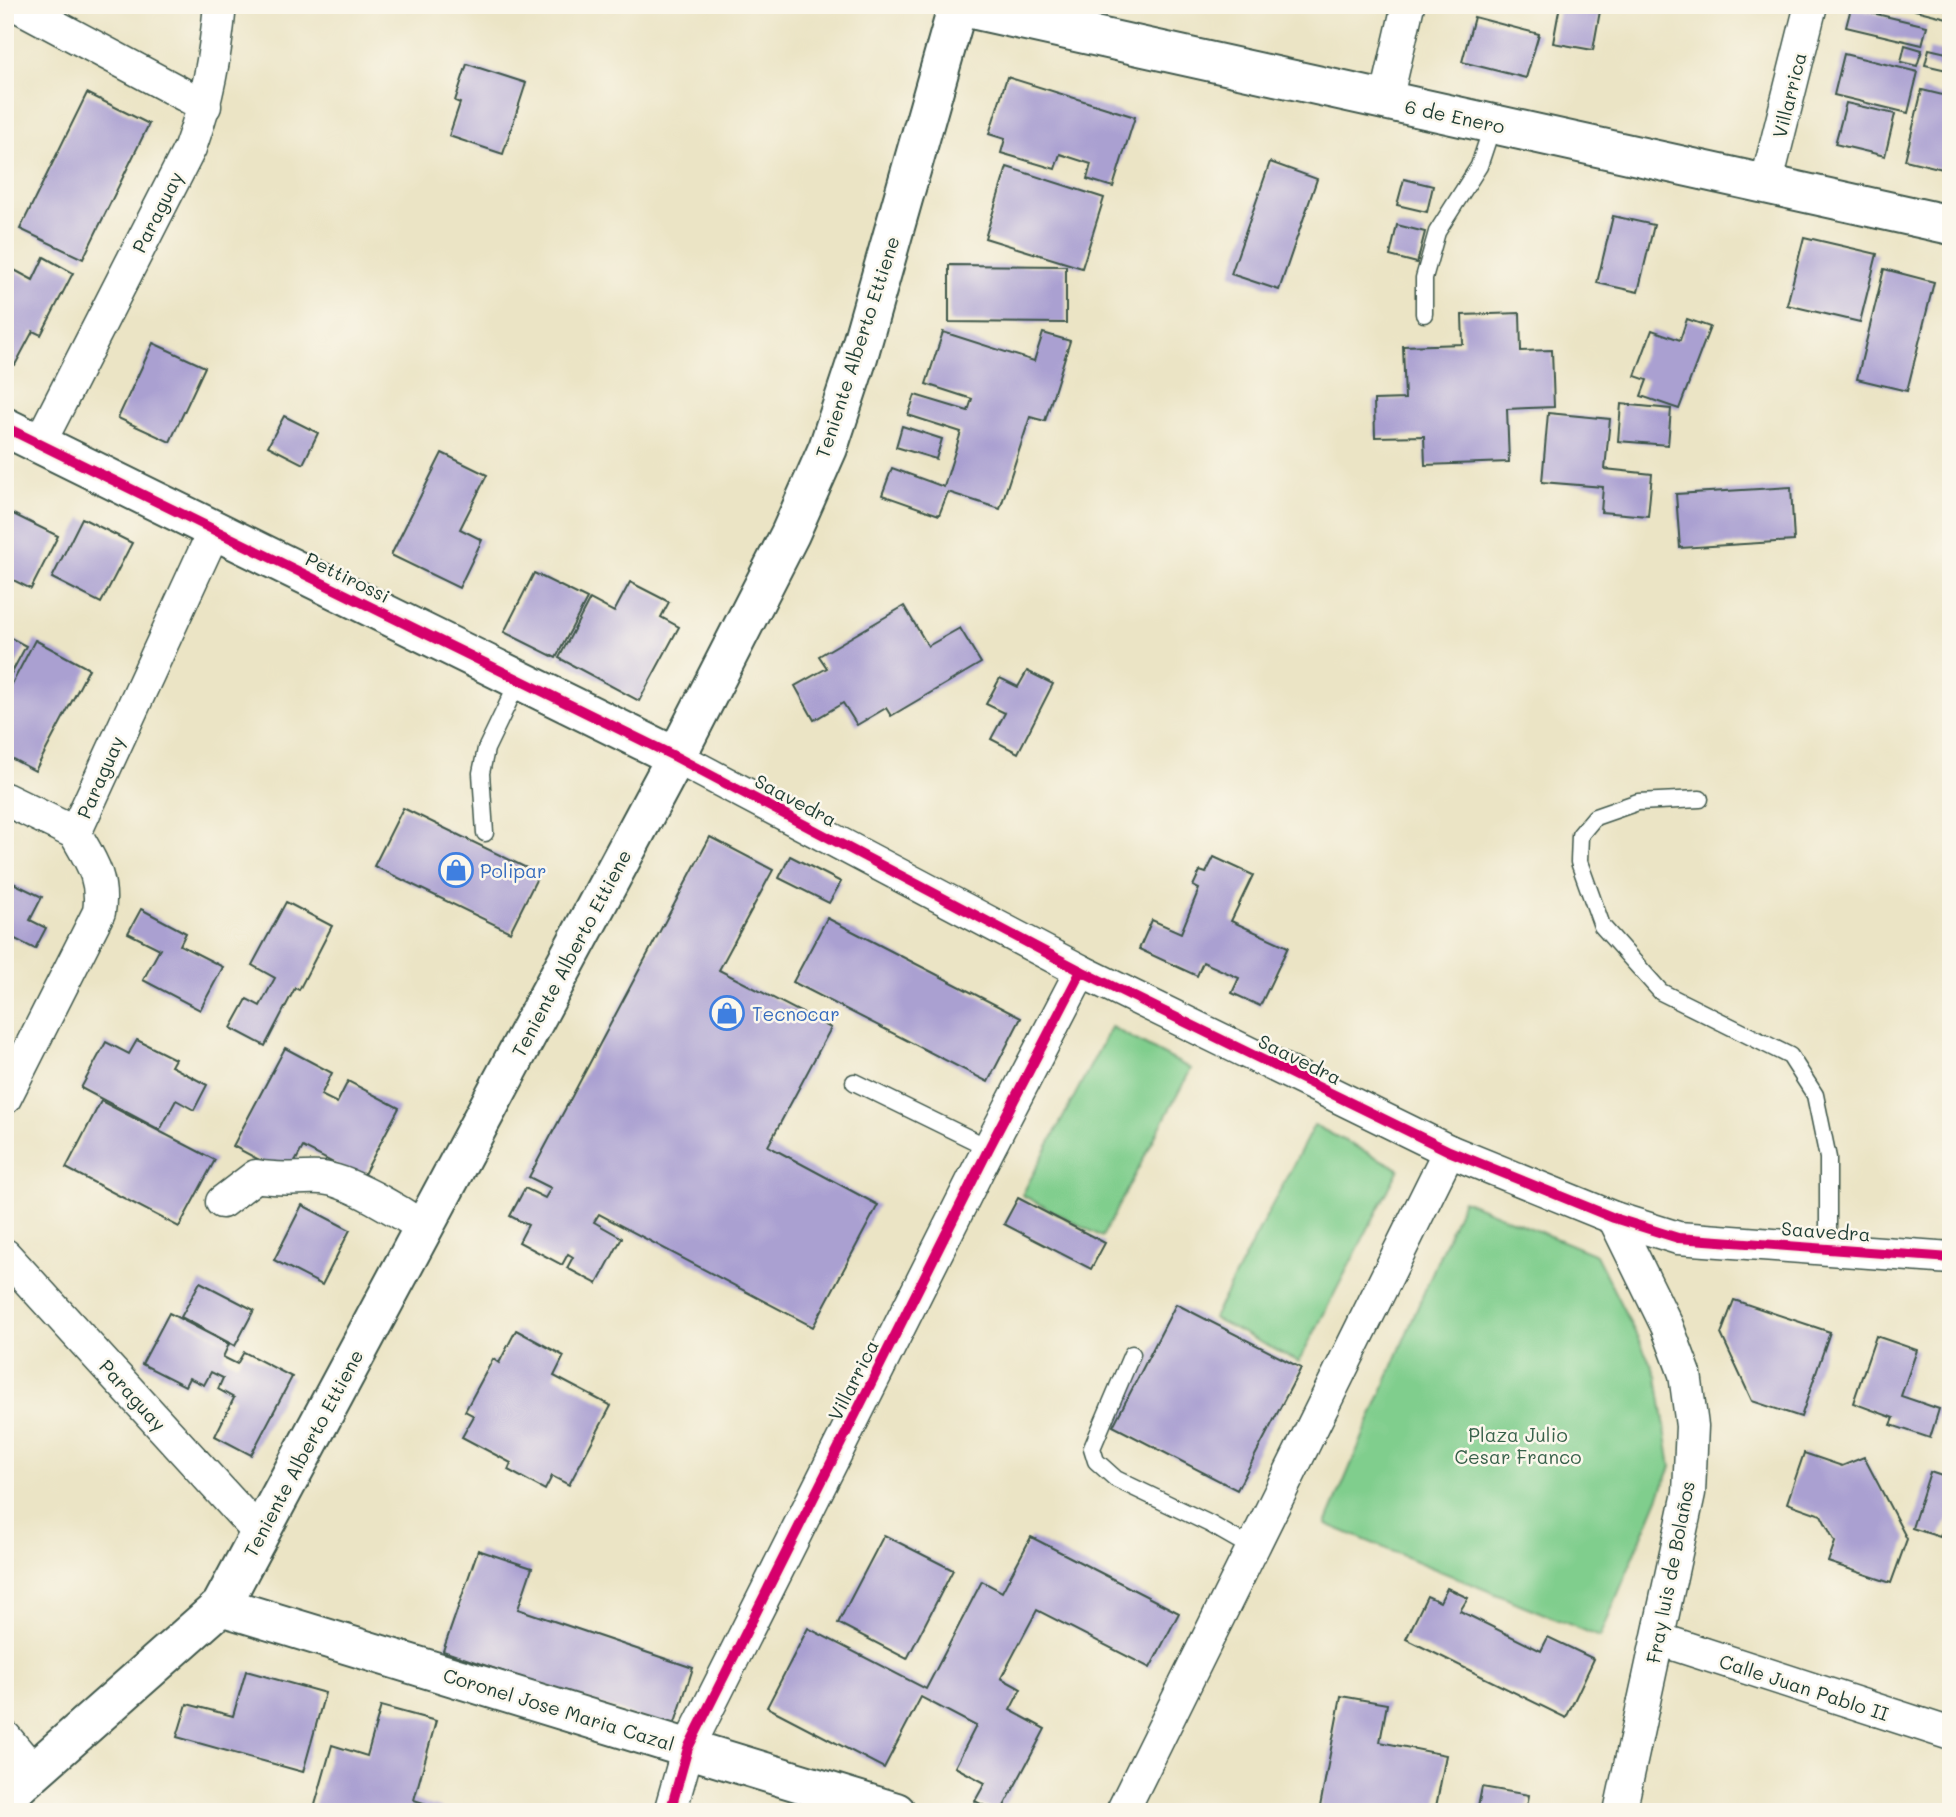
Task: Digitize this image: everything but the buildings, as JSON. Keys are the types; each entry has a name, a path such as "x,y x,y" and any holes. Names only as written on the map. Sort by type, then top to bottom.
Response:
{"main road":[{"name":"6 de Enero","path":"958,6 1951,225"},
{"name":"Teniente Alberto Ettiene","path":"5,1797 221,1606 676,757 790,534 828,448 858,357 958,6"},
{"name":"Pettirossi","path":"5,427 676,757"},
{"name":"Coronel Jose Maria Cazal","path":"221,1606 896,1812"}],"street":[{"path":"16,5 205,106"},
{"name":"Paraguay","path":"39,444 190,148 205,106 215,59 220,5"},
{"path":"1386,101 1408,5"},
{"name":"Villarrica","path":"1766,185 1811,5"},
{"name":"Paraguay","path":"5,1098 99,912 102,895 97,873 75,833 214,531"},
{"name":"Saavedra","path":"676,757 1081,971 1449,1151 1614,1218 1678,1238 1951,1258"},
{"path":"5,799 75,833"},
{"name":"Villarrica","path":"670,1812 688,1748 989,1148 1081,971"},
{"path":"1122,1812 1449,1151"},
{"path":"222,1202 256,1176 277,1180 324,1178 343,1183 424,1228"},
{"name":"Fray luis de Bolaños","path":"1614,1218 1668,1325 1685,1374 1692,1426 1689,1493 1620,1812"},
{"name":"Paraguay","path":"5,1255 261,1535"},
{"name":"Calle Juan Pablo II","path":"1658,1639 1951,1734"},
{"path":"5,1737 35,1773"}],"lane":[{"path":"1424,314 1424,278 1437,232 1479,166 1493,124"},
{"path":"485,833 481,773 483,761 486,749 519,680"},
{"path":"1700,799 1638,802 1595,817 1580,835 1579,862 1602,926 1661,992 1790,1056 1815,1095 1828,1158 1828,1249"},
{"path":"854,1082 989,1148"},
{"path":"1132,1354 1092,1448 1096,1461 1116,1479 1210,1524 1252,1548"}],"green space":[{"path":"1111,1027 1191,1069 1102,1237 1022,1195"},
{"path":"1314,1125 1399,1169 1299,1362 1213,1318"},
{"name":"Plaza Julio Cesar Franco","path":"1463,1200 1596,1255 1657,1376 1671,1467 1600,1637 1326,1524"}],"cycle path":[{"path":"5,427 676,757 1081,971 1449,1151 1614,1218 1678,1238 1951,1258"},
{"path":"670,1812 688,1748 989,1148 1081,971"}],"place":[{"name":"Polipar","path":"456,870"},
{"name":"Tecnocar","path":"727,1013"}]}
